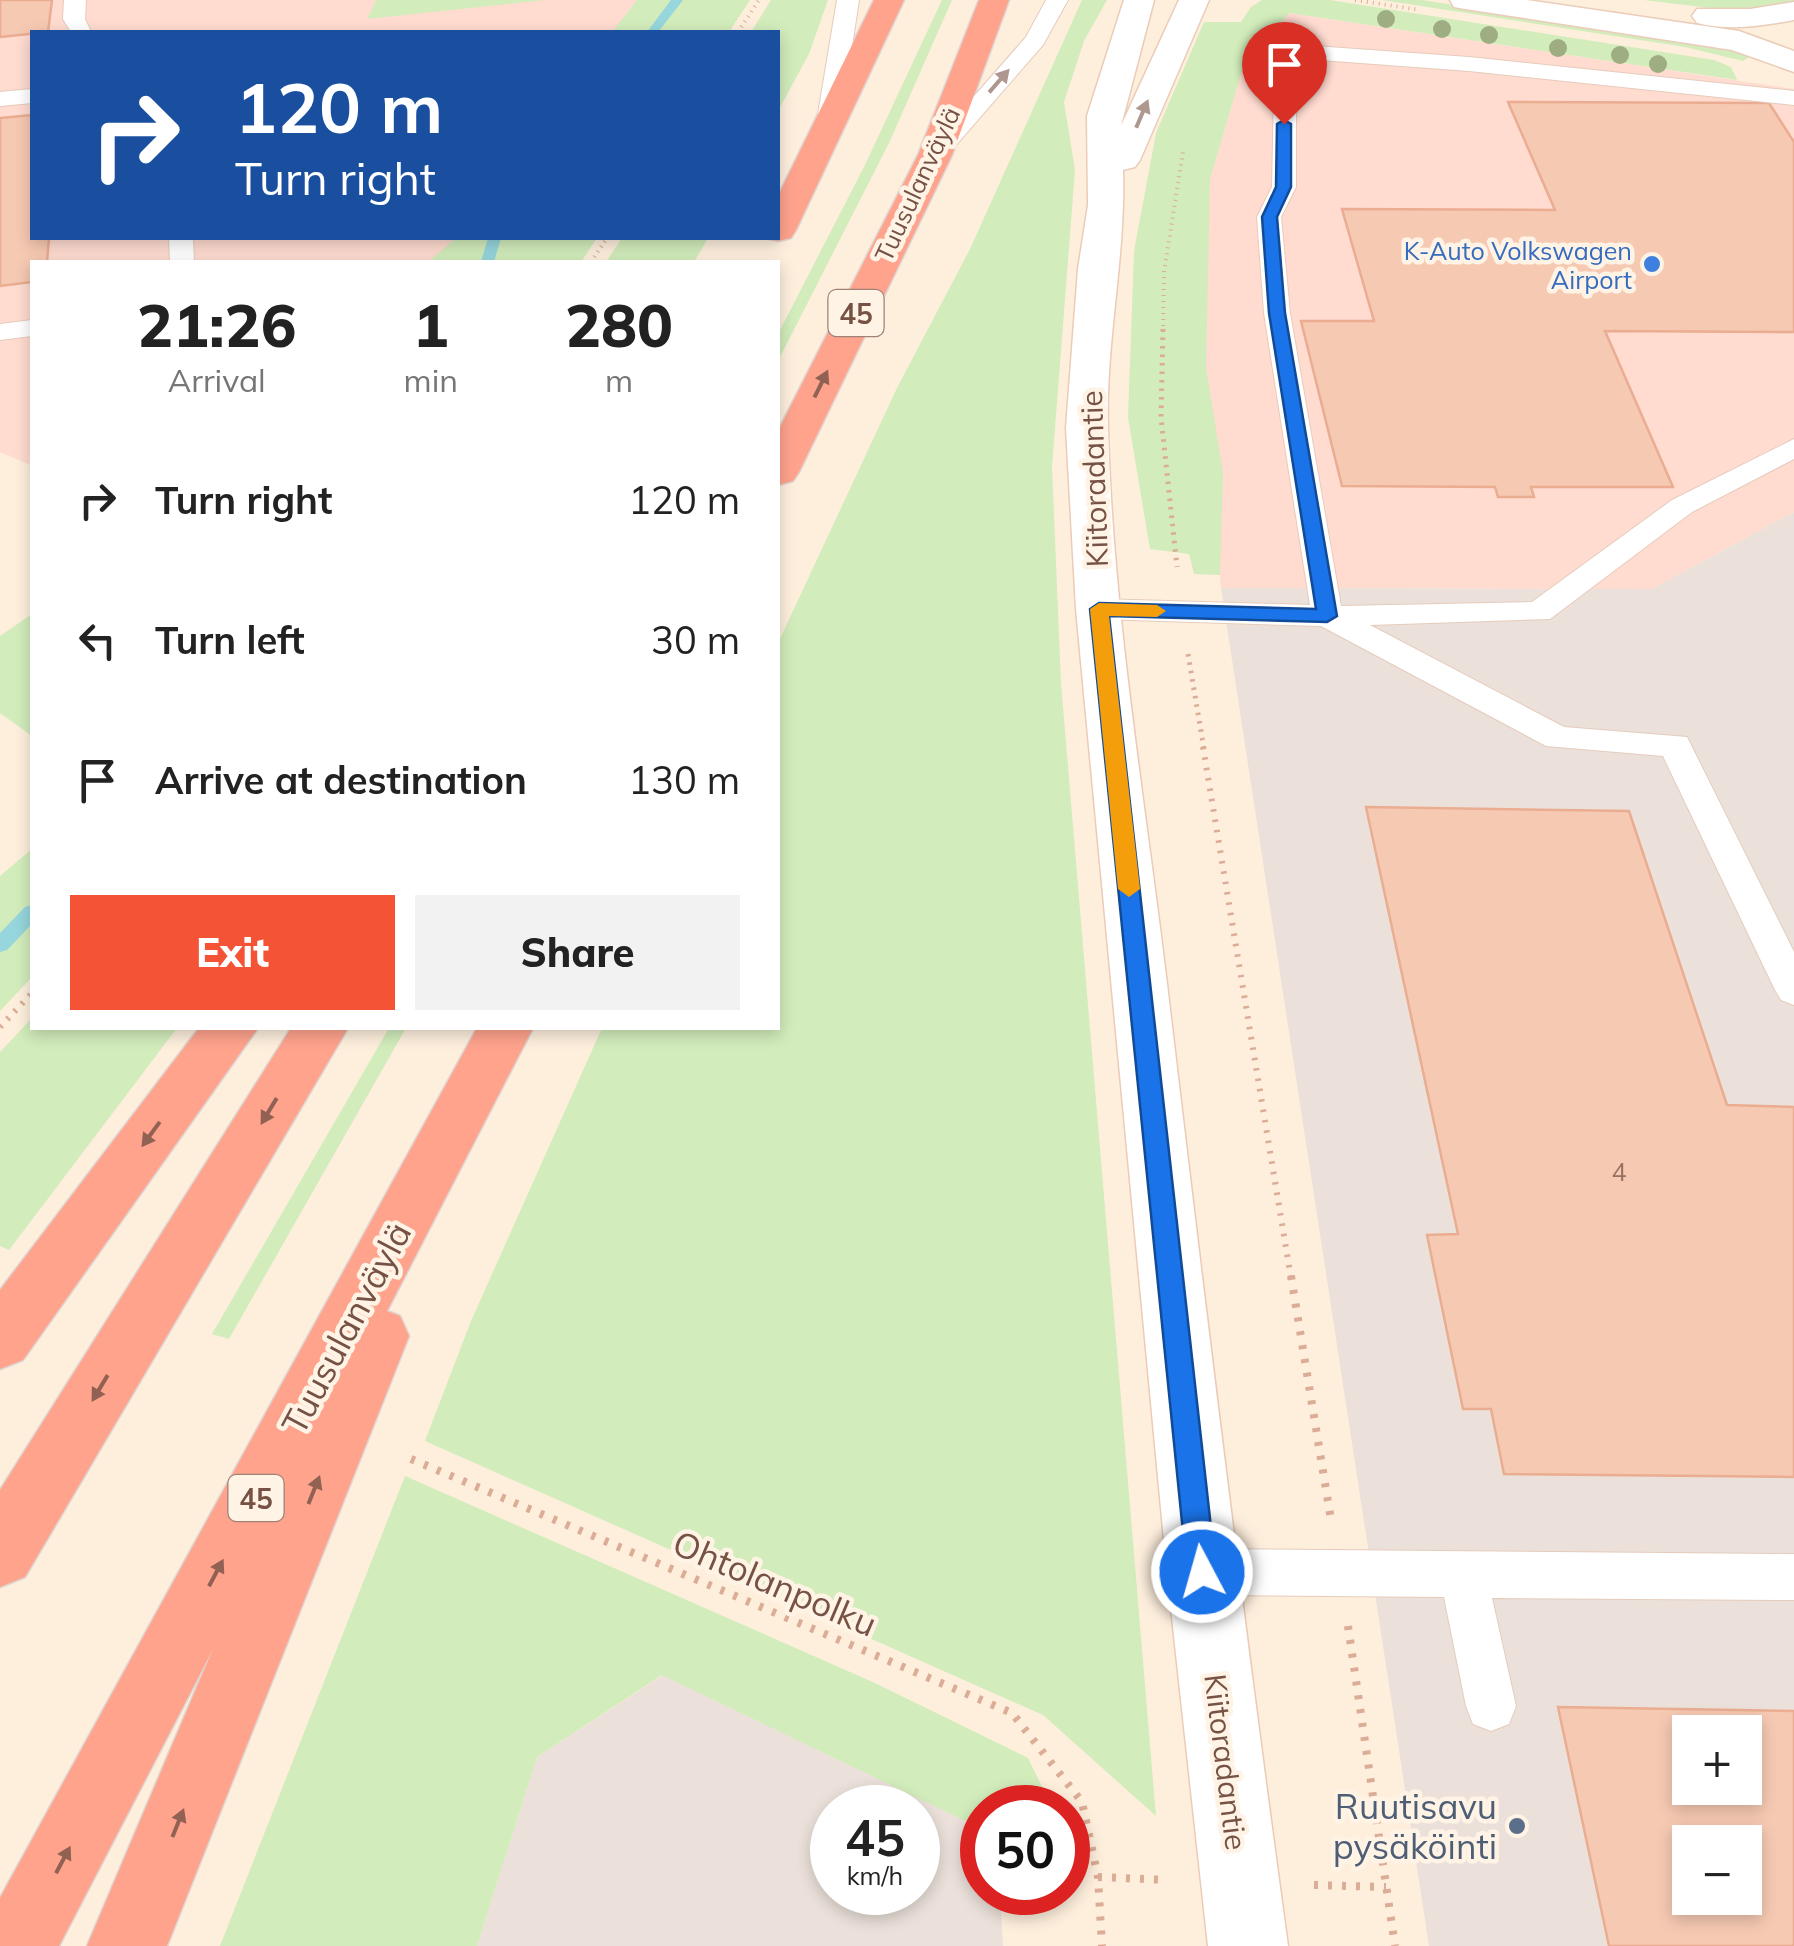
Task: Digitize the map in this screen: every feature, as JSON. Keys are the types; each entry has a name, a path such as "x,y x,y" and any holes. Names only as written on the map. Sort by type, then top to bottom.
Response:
{"highway":[{"path":"780,226 826,137 888,0"},
{"name":"Tuusulanväylä","path":"780,468 935,154 994,0"},
{"path":"0,1340 229,1030"},
{"path":"0,1554 319,1030"},
{"path":"127,1946 500,1039"},
{"name":"Tuusulanväylä","path":"17,1946 500,1039"}],"main road":[{"name":"Kiitoradantie","path":"1140,0 1104,116 1106,205 1097,269 1088,428 1099,609 1202,1572 1248,1946"},
{"name":"Kiitoradantie","path":"1106,205 1138,120 1194,0"},
{"path":"1465,0 1739,41 1786,58"},
{"path":"1586,0 1708,16 1750,18 1786,13"},
{"path":"1786,13 1767,22 1762,31 1766,43 1786,58"}],"lane":[{"path":"75,0 74,20 81,30"},
{"path":"826,137 848,0"},
{"path":"935,154 1035,40 1057,0"},
{"path":"1327,616 1277,313 1269,217 1284,187 1285,92 1314,53 1488,66 1794,98"},
{"path":"0,99 30,96"},
{"path":"0,332 30,328"},
{"path":"1099,609 1327,616 1539,612 1682,506 1794,448"},
{"path":"1327,616 1558,738 1675,745 1794,990"},
{"path":"1202,1572 1794,1576"},
{"path":"1463,1576 1491,1706"}],"path":[{"path":"739,30 759,0"},
{"path":"1184,142 1164,272 1161,417 1181,612 1340,1574 1396,1946"},
{"path":"0,1027 30,995"},
{"name":"Ohtolanpolku","path":"411,1459 1012,1713 1082,1802 1098,1877 1102,1946"}],"shaded area":[{"path":"0,0 726,0 704,30 30,30 30,240 543,240 527,260 30,260 30,465 0,452"},
{"path":"1289,13 1794,89 1794,512 1652,589 1221,588 1203,378 1210,179 1242,71"},
{"path":"1794,512 1794,1946 1429,1946 1221,588 1652,589"},
{"path":"663,1675 891,1785 810,1785 810,1915 940,1915 940,1809 960,1818 960,1915 1001,1915 1003,1946 477,1946 537,1757"}],"green space":[{"path":"376,0 545,0 367,19"},
{"path":"637,0 750,0 730,30 614,30"},
{"path":"771,0 828,0 809,54 780,107 780,30 752,30"},
{"path":"942,0 952,0 889,143 780,357 780,330 864,167"},
{"path":"1082,0 1107,0 1084,41 1064,102 1075,170 1052,467 1061,683 1156,1816 1043,1715 425,1441 471,1321 601,1030 780,1030 780,639 897,388 970,249"},
{"path":"1262,0 1330,0 1714,60 1731,67 1737,80 1289,13 1242,71 1210,179 1206,367 1223,474 1220,575 1194,574 1189,554 1150,549 1128,418 1134,251 1156,133 1204,22 1241,22 1251,7"},
{"path":"1382,0 1422,0 1754,53 1743,61 1685,47"},
{"path":"1644,0 1794,0 1794,3 1727,10"},
{"path":"454,240 596,240 582,260 430,260"},
{"path":"621,240 707,240 695,260 607,260"},
{"path":"30,615 30,735 0,713 0,636"},
{"path":"30,851 30,979 0,1011 0,876"},
{"path":"30,1020 30,1030 175,1030 9,1250 0,1246 0,1052"},
{"path":"388,1030 405,1030 229,1339 212,1334"},
{"path":"405,1476 875,1683 1028,1758 1041,1785 960,1785 960,1818 940,1809 940,1785 891,1785 662,1675 537,1757 477,1946 220,1946"}],"building":[{"path":"0,0 52,0 48,30 0,37"},
{"path":"1508,102 1769,103 1794,142 1794,332 1605,331 1673,487 1531,487 1534,497 1498,497 1495,487 1342,486 1301,321 1374,321 1342,209 1555,210"},
{"path":"30,115 30,240 49,240 47,260 30,260 30,282 0,286 0,118"},
{"path":"1366,807 1629,811 1727,1105 1794,1107 1794,1477 1504,1474 1491,1409 1463,1409 1427,1235 1458,1234"},
{"path":"1558,1707 1794,1711 1794,1946 1609,1946"}],"waterway":[{"path":"654,30 677,0"},
{"path":"488,260 494,240"},
{"path":"0,945 30,914"}],"slow traffic":[{"path":"1129,889 1099,609 1157,611"}],"place":[{"name":"K-Auto Volkswagen Airport","path":"1652,264"},
{"name":"Ruutisavu pysäköinti","path":"1517,1826"}],"route":[{"path":"1202,1572 1099,609 1327,616 1277,313 1269,217 1284,187 1284,124"}]}
